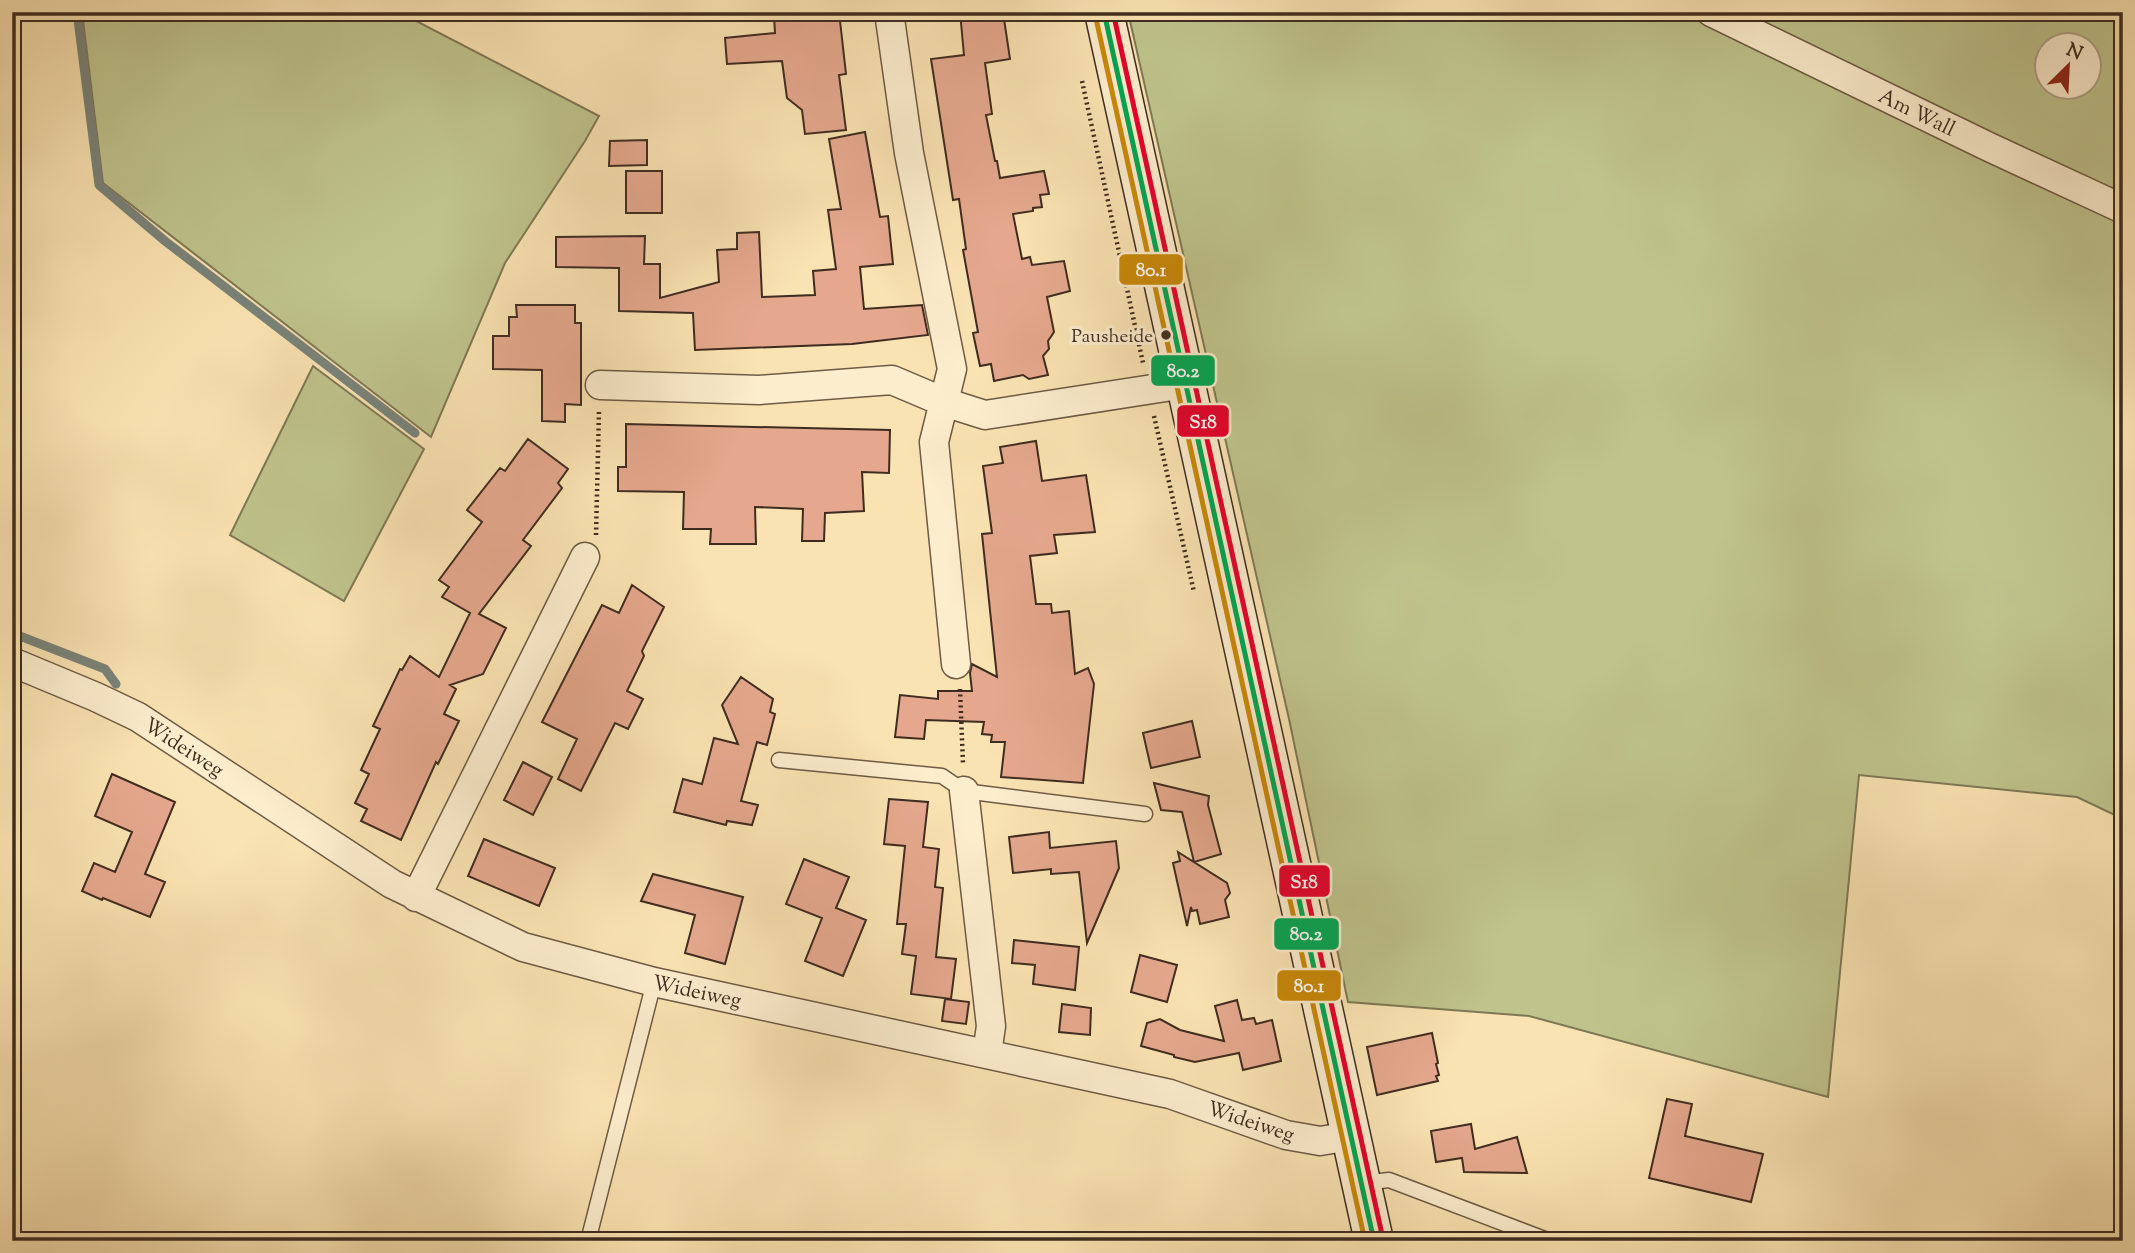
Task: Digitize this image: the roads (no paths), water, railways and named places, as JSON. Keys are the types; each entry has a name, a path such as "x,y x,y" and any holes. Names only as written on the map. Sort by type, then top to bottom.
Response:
{"main road":[{"path":"1104,12 1374,1241"}],"street":[{"path":"890,12 909,153 952,369 934,442 956,664"},
{"name":"Am Wall","path":"1712,12 2123,209"},
{"path":"600,385 759,390 892,380 944,402 985,415 1185,384"},
{"path":"416,897 584,557"},
{"name":"Wideiweg","path":"12,662 96,696 138,717 391,884 523,947 654,982 1170,1094 1286,1135 1320,1141 1352,1136"},
{"path":"964,791 991,1026 987,1054"}],"lane":[{"path":"779,760 942,776 964,791 1144,814"},
{"path":"588,1241 654,982"},
{"path":"1362,1183 1388,1180 1550,1241"}],"waterway":[{"path":"77,12 99,185 165,241 415,433"},
{"path":"12,633 105,669 116,684"}],"place":[{"name":"Pausheide","path":"1166,335"}]}
